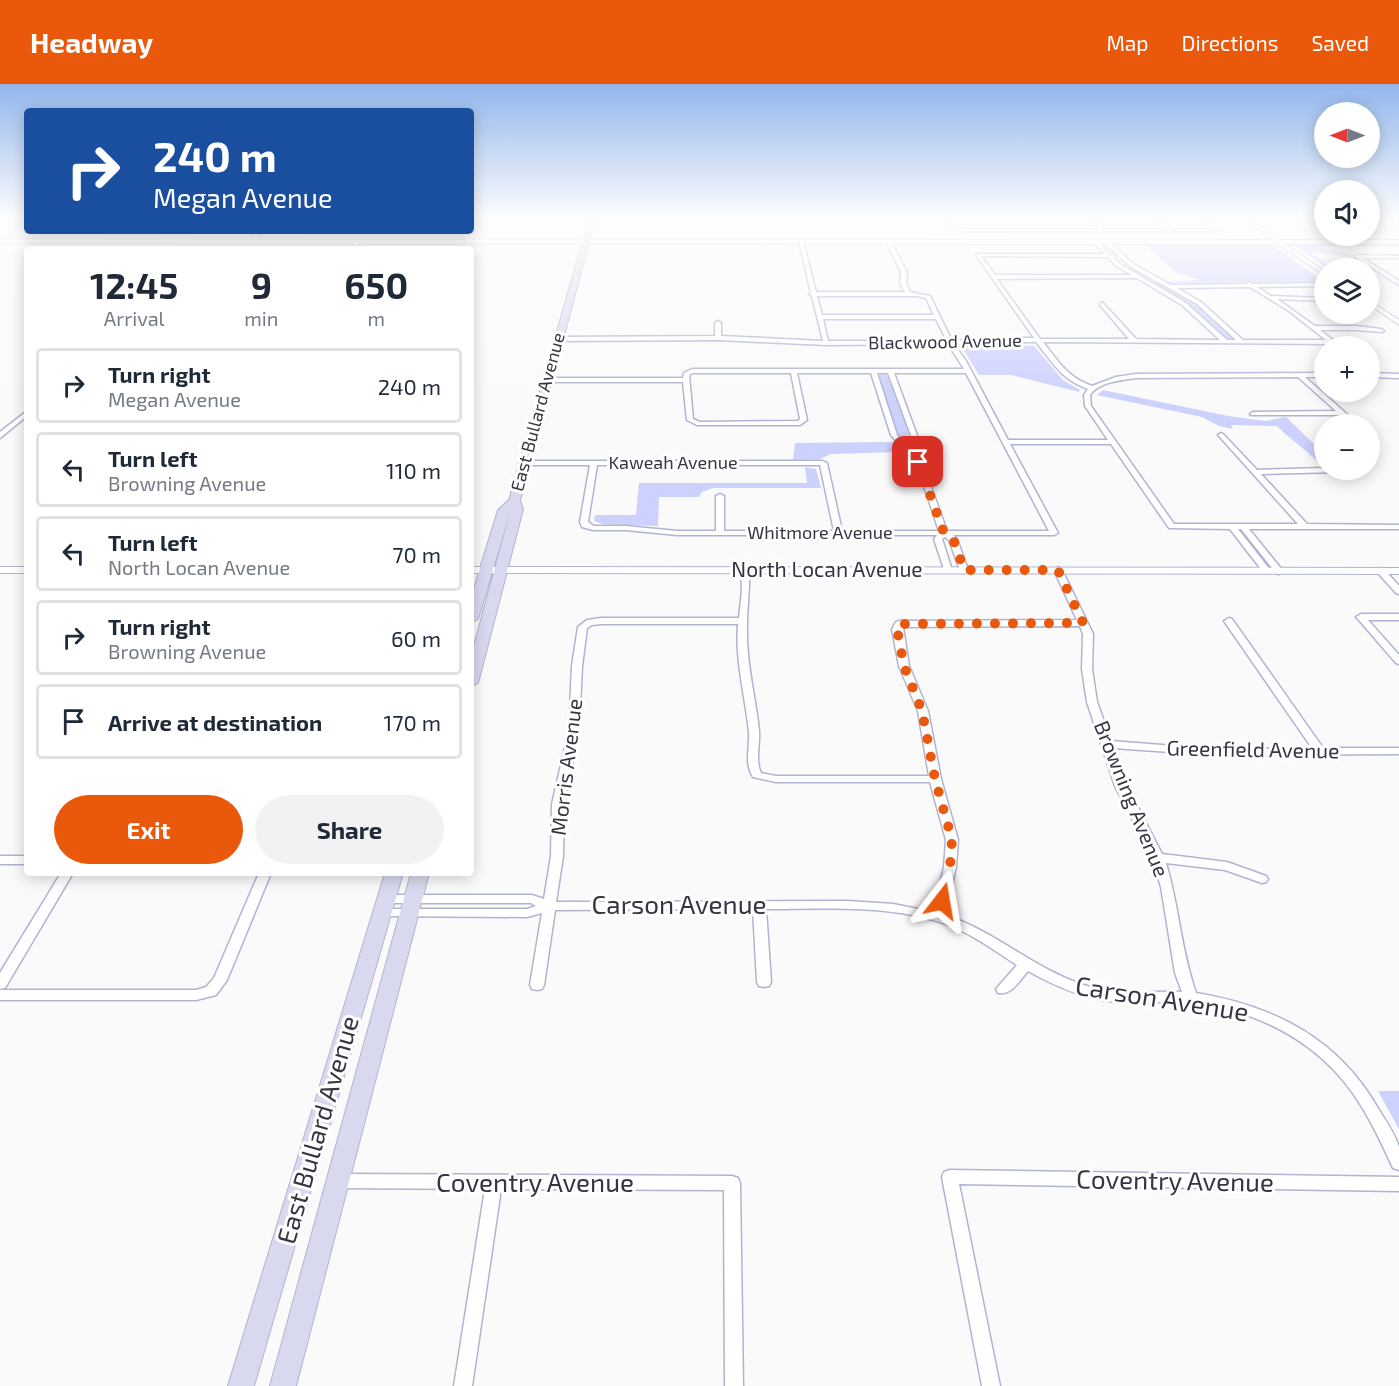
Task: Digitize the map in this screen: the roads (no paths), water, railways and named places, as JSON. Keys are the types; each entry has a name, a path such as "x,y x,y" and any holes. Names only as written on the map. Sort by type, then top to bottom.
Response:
{"main road":[{"name":"East Bullard Avenue","path":"474,672 517,509 514,501 523,464 574,280"},
{"name":"East Bullard Avenue","path":"474,609 504,510 514,501"},
{"name":"East Bullard Avenue","path":"242,1386 393,876"},
{"name":"East Bullard Avenue","path":"283,1386 419,876"}],"street":[{"path":"811,280 812,294 826,344"},
{"path":"903,280 908,294"},
{"path":"996,280 1039,342 1070,379 1092,388"},
{"path":"1141,280 1184,304 1226,342"},
{"path":"1158,280 1207,310 1242,342"},
{"path":"1248,284 1272,297 1314,328 1356,328 1381,331"},
{"path":"1156,288 1314,284"},
{"path":"812,294 908,294 928,297 950,343 968,371 1005,442 1112,442"},
{"path":"1272,297 1314,299"},
{"path":"1102,304 1135,342"},
{"path":"1380,310 1399,323"},
{"path":"819,317 938,317"},
{"path":"718,323 718,338"},
{"name":"Blackwood Avenue","path":"557,339 718,338 826,344 950,343 993,340 1332,342 1314,328"},
{"path":"794,371 804,420 800,423 693,422 690,420 686,380 686,374 689,372 891,370 968,371"},
{"path":"891,370 915,438 908,445"},
{"path":"873,371 894,435 899,441 908,445 918,462 944,533 953,539 964,570"},
{"path":"1299,375 1342,413"},
{"path":"1314,375 1118,378 1092,388 1087,395 1088,406 1172,526 1399,526"},
{"path":"1380,375 1399,376"},
{"path":"546,380 686,380"},
{"path":"1253,414 1342,413"},
{"path":"0,436 24,416"},
{"path":"1221,435 1305,527"},
{"name":"Whitmore Avenue","path":"594,464 584,522 587,527 677,533 1054,533 1005,442"},
{"name":"Kaweah Avenue","path":"523,464 823,463 839,533"},
{"path":"1255,472 1314,471"},
{"path":"720,496 720,533"},
{"path":"1232,526 1267,571"},
{"path":"1242,526 1279,571"},
{"path":"944,533 938,540 948,570"},
{"path":"0,570 24,570"},
{"name":"North Locan Avenue","path":"474,570 1399,571"},
{"path":"745,570 744,672 754,733 753,767 757,775 776,779 935,779"},
{"name":"Browning Avenue","path":"1058,570 1083,623 1089,642 1087,669 1092,702 1106,744 1121,786 1158,858 1167,887 1182,973 1191,998"},
{"path":"1381,571 1399,591"},
{"path":"1399,617 1361,617 1399,661"},
{"name":"Morris Avenue","path":"537,985 557,856 558,804 574,730 577,666 583,627 590,622 743,621"},
{"path":"1229,621 1320,752"},
{"path":"938,917 950,867 952,840 935,779 922,711 904,666 897,629 899,624 1083,623"},
{"name":"Greenfield Avenue","path":"1106,744 1213,752 1399,752"},
{"path":"1158,858 1227,866 1262,879"},
{"path":"0,860 24,860"},
{"path":"0,984 65,876"},
{"path":"0,995 196,995 211,991 220,980 264,876"},
{"path":"759,905 764,982"},
{"name":"Carson Avenue","path":"384,906 527,913 550,906 864,905 902,909 938,917 989,938 1026,964 1068,985 1096,994 1123,998 1191,998 1232,1006 1264,1016 1292,1029 1322,1049 1349,1076 1368,1104 1399,1162"},
{"path":"1003,989 1026,964"},
{"name":"Coventry Avenue","path":"991,1386 950,1177 1399,1184"},
{"name":"Coventry Avenue","path":"339,1181 732,1183 734,1386"},
{"path":"463,1386 494,1183"}]}
